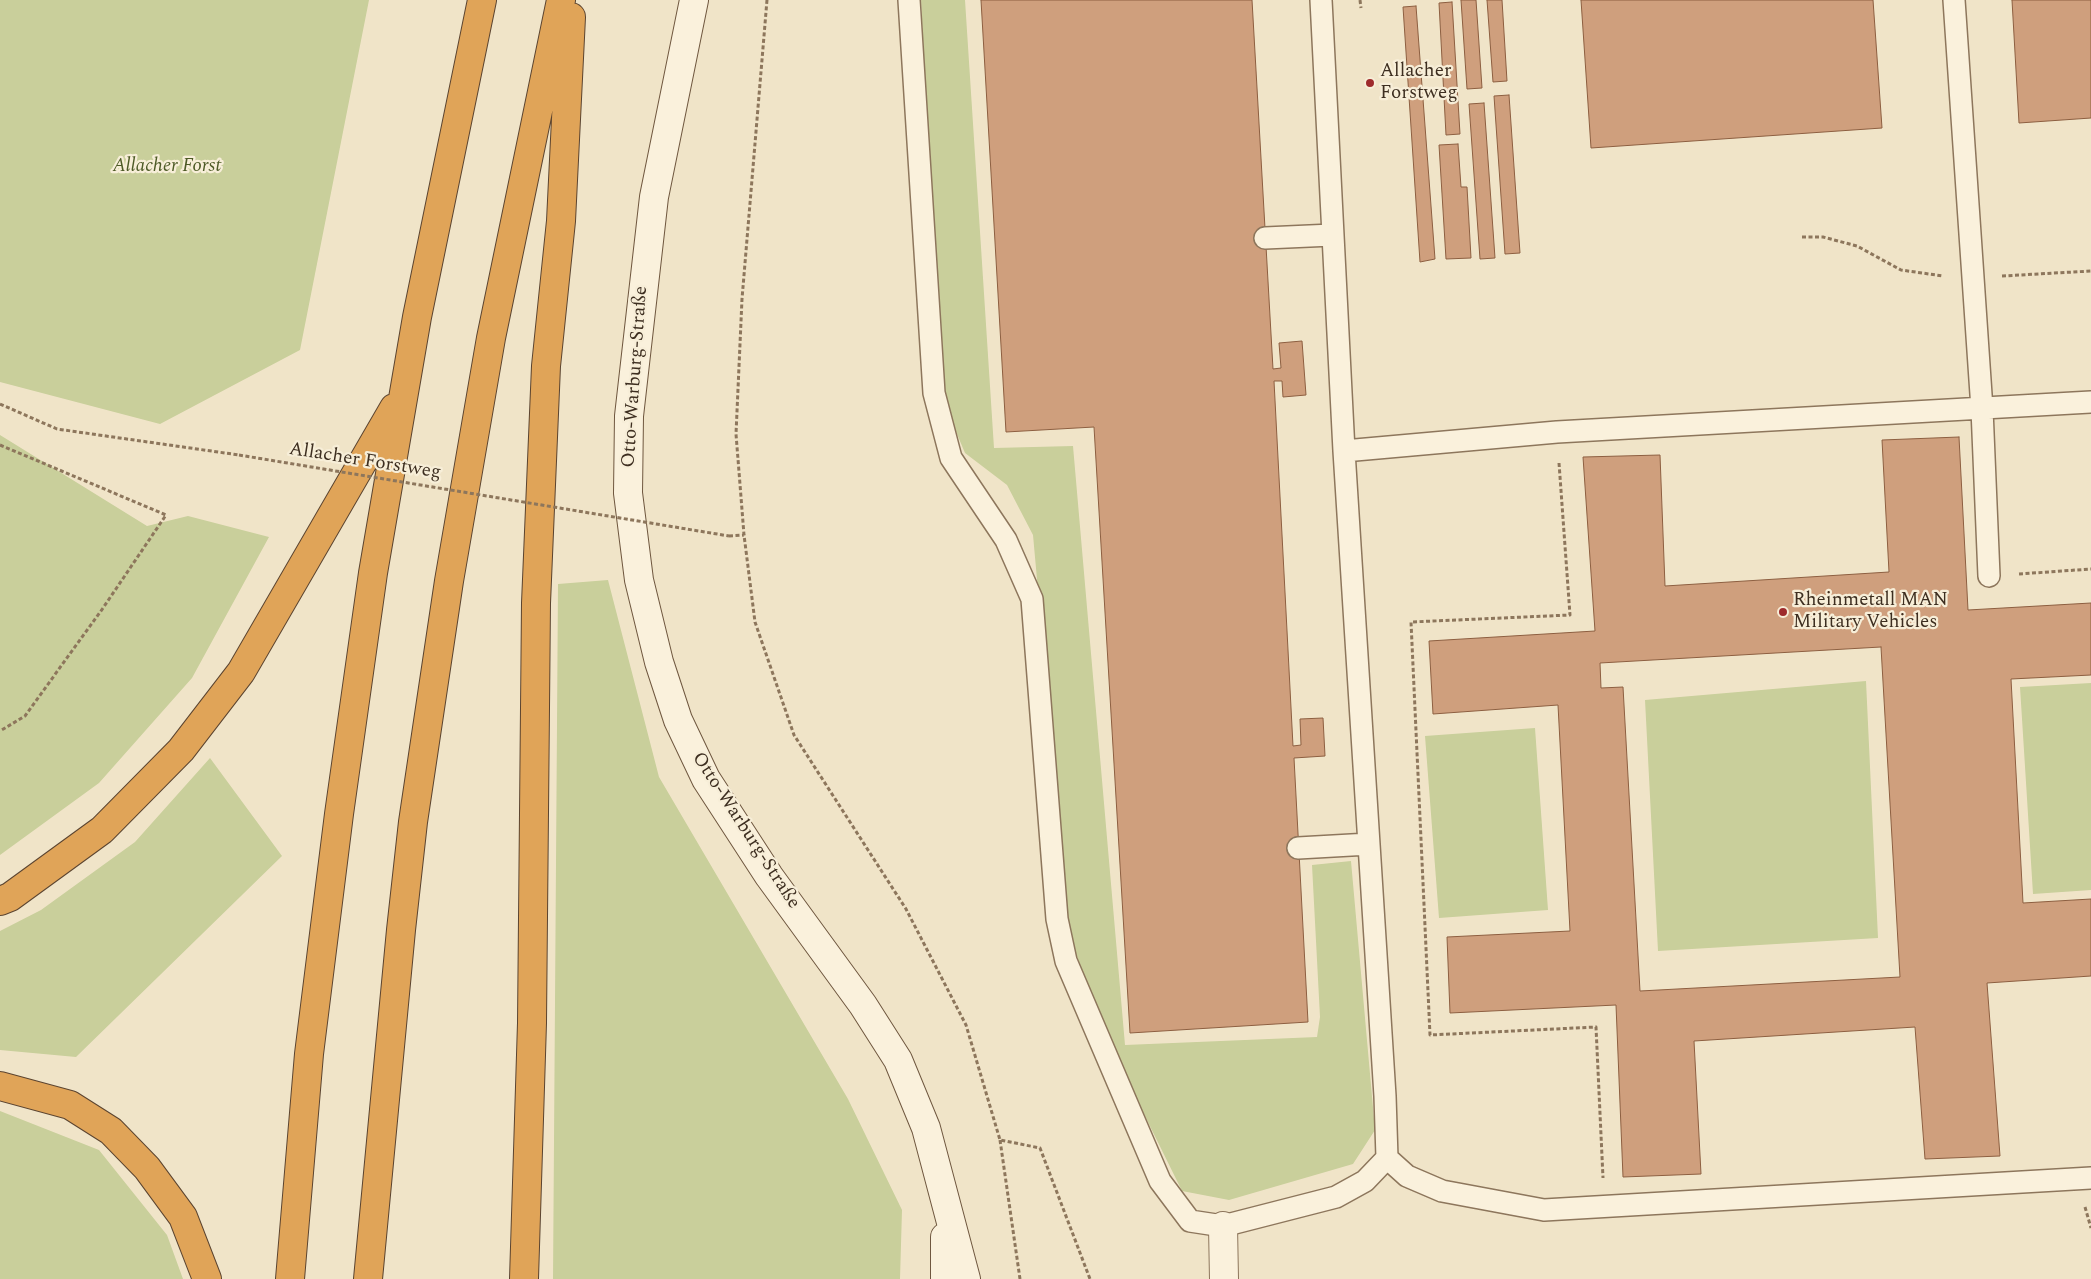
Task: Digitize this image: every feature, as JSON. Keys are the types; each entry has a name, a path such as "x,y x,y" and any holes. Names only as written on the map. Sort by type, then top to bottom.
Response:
{"highway":[{"path":"290,1279 309,1054 337,823 373,572 403,392 482,0"},
{"path":"368,1279 400,930 413,822 448,590 491,338 561,0"},
{"path":"524,1279 532,1023 536,603 546,366 561,221 572,0"},
{"path":"0,902 10,897 102,830 181,750 241,672 403,392"},
{"path":"0,1086 70,1105 111,1131 147,1168 183,1217 207,1279"}],"main road":[{"name":"Otto-Warburg-Straße","path":"694,0 654,197 629,416 628,493 639,580 659,662 678,720 706,779 769,876 863,1005 898,1060 926,1128 944,1188 966,1279"},
{"name":"Otto-Warburg-Straße","path":"944,1188 945,1279"},
{"path":"1223,1226 1224,1279"}],"lane":[{"path":"909,0 934,394 951,458 1006,540 1032,599 1057,919 1066,961 1160,1181 1190,1222 1223,1226 1336,1197 1365,1181 1388,1158"},
{"path":"1321,0 1344,451 1388,1158 1407,1176 1442,1191 1544,1210 2091,1178"},
{"path":"1954,0 1982,409 1989,576"},
{"path":"1265,238 1332,235"},
{"path":"1344,451 1557,432 2091,402"},
{"path":"1298,848 1369,844"}],"path":[{"path":"767,0 742,298 736,424 744,535 755,622 794,735 906,909 966,1025 1000,1140 1020,1279"},
{"path":"1360,0 1361,8"},
{"name":"Allacher Forstweg","path":"0,404 57,430 240,455 729,536 744,535"},
{"path":"1557,432 1570,615 1411,622 1430,1035 1596,1027 1603,1179"},
{"path":"0,445 166,515 104,608 25,716 0,731"},
{"path":"1989,576 2091,569"},
{"path":"1000,1140 1040,1148 1090,1279"}],"green space":[{"name":"Allacher Forst","path":"0,0 369,0 300,350 160,424 0,382"},
{"path":"921,0 965,0 994,448 1073,446 1125,1045 1317,1037 1320,1017 1312,865 1351,861 1375,1130 1353,1164 1229,1200 1182,1191 1105,1035 1069,934 1033,535 1007,485 965,453 941,396"},
{"path":"0,435 147,526 188,516 269,537 192,678 99,783 0,855"},
{"path":"608,580 659,777 848,1099 902,1210 900,1279 553,1279 558,584"},
{"path":"1866,681 1878,938 1658,951 1645,700"},
{"path":"2091,683 2091,890 2033,894 2020,687"},
{"path":"1535,728 1548,910 1439,918 1425,736"},
{"path":"210,758 282,856 76,1057 0,1050 0,931 41,910 135,842"},
{"path":"0,1111 99,1150 167,1235 183,1279 0,1279"}],"building":[{"path":"981,0 1252,0 1273,369 1281,368 1279,343 1302,341 1306,395 1283,397 1282,381 1274,381 1293,746 1301,745 1300,719 1323,718 1325,756 1294,758 1308,1022 1130,1033 1094,427 1006,432"},
{"path":"1461,0 1476,0 1482,88 1467,89"},
{"path":"1487,0 1502,0 1507,81 1493,82"},
{"path":"1581,0 1873,0 1882,128 1591,148"},
{"path":"2012,0 2091,0 2091,118 2019,123"},
{"path":"1452,2 1460,134 1446,135 1439,3"},
{"path":"1416,6 1435,259 1420,262 1403,7"},
{"path":"1509,95 1520,253 1505,254 1494,96"},
{"path":"1484,103 1495,258 1480,259 1469,104"},
{"path":"1458,144 1461,187 1467,187 1471,258 1446,259 1439,145"},
{"path":"1959,437 1968,610 2091,603 2091,675 2011,679 2023,903 2091,899 2091,976 1987,983 2000,1156 1925,1159 1915,1027 1694,1041 1701,1174 1623,1177 1616,1005 1450,1013 1447,937 1570,931 1558,705 1433,714 1429,641 1595,631 1583,457 1660,455 1665,586 1889,572 1882,440","holes":["1881,647 1900,977 1640,991 1623,687 1601,688 1600,663"]}],"place":[{"name":"Allacher Forstweg","path":"1370,83"},
{"name":"Rheinmetall MAN Military Vehicles","path":"1783,612"}]}
